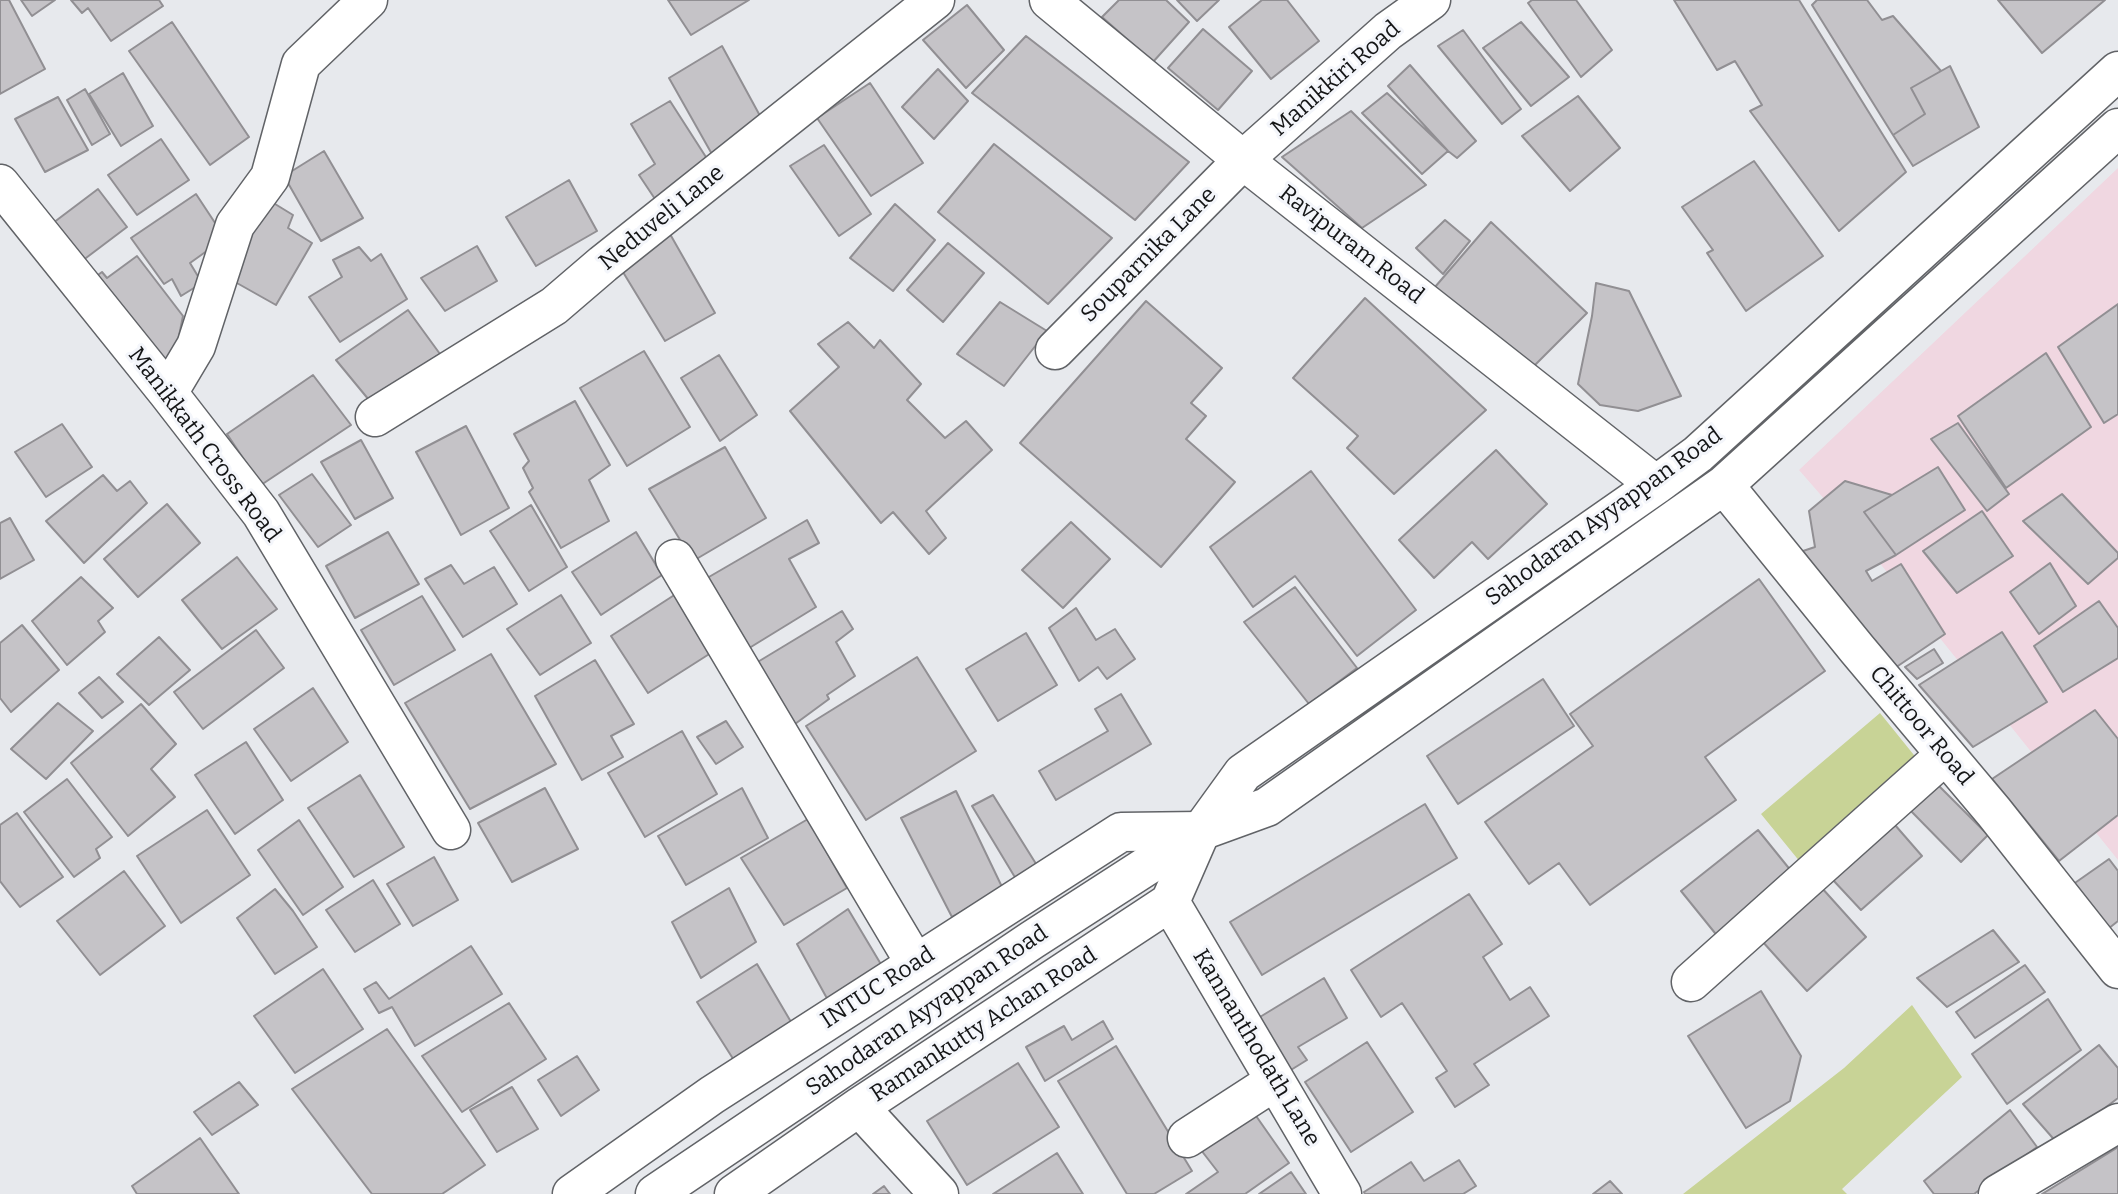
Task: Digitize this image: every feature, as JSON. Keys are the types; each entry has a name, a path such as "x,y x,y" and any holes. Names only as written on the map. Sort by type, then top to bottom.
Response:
{"street":[{"path":"168,393 196,346 235,225 270,177 301,64 368,0"},
{"name":"Neduveli Lane","path":"375,417 554,306 934,0"},
{"name":"Ravipuram Road","path":"1049,0 1243,160 1656,485"},
{"name":"Manikkiri Road","path":"1243,160 1388,32 1431,0"},
{"name":"Sahodaran Ayyappan Road","path":"1201,831 1243,773 1656,485 1708,445 2118,71"},
{"name":"Sahodaran Ayyappan Road","path":"655,1194 1032,940 1201,831 1267,807 1724,485 2118,128"},
{"name":"Souparnika Lane","path":"1055,350 1243,160"},
{"name":"Manikkath Cross Road","path":"0,184 261,513 451,830"},
{"name":"Chittoor Road","path":"1724,485 1994,812 2118,969"},
{"path":"675,559 915,964"},
{"path":"1690,982 1945,755"},
{"path":"1170,902 1201,831"},
{"name":"INTUC Road","path":"572,1194 712,1095 1121,832 1201,831"},
{"name":"Kannanthodath Lane","path":"1170,902 1224,1016 1275,1081 1342,1194"},
{"name":"Ramankutty Achan Road","path":"734,1194 859,1107 1170,902"},
{"path":"1187,1138 1275,1081"},
{"path":"859,1107 939,1194"},
{"path":"1998,1194 2118,1123"}],"shaded area":[{"path":"2118,168 2118,860 1874,556 1799,470"}],"green space":[{"path":"1880,713 1922,765 1805,868 1761,814"},
{"path":"1912,1005 1962,1077 1842,1189 1847,1194 1683,1194 1844,1068"}],"building":[{"path":"0,0 9,0 45,69 0,94"},
{"path":"21,0 55,0 32,16"},
{"path":"71,0 159,0 163,6 111,41 88,8 82,13"},
{"path":"668,0 749,0 691,35"},
{"path":"1119,0 1166,0 1189,22 1153,62 1102,17"},
{"path":"1177,0 1219,0 1197,21"},
{"path":"1262,0 1287,0 1319,41 1271,79 1229,27"},
{"path":"1532,0 1576,0 1612,50 1581,77 1528,3"},
{"path":"1674,0 1799,0 1906,172 1839,231 1750,111 1762,105 1735,61 1717,70"},
{"path":"1817,0 1867,0 1882,20 1893,16 1941,71 1911,88 1925,114 1893,135 1812,5"},
{"path":"1998,0 2105,0 2042,53"},
{"path":"967,5 1004,50 966,88 923,40"},
{"path":"172,22 249,137 210,165 129,51"},
{"path":"1521,22 1569,77 1531,106 1483,48"},
{"path":"1203,29 1252,71 1218,110 1168,68"},
{"path":"1463,30 1521,109 1502,124 1438,46"},
{"path":"1026,36 1189,162 1135,220 972,93"},
{"path":"722,46 765,125 713,156 669,78"},
{"path":"1410,65 1476,141 1457,158 1388,86"},
{"path":"1950,66 1979,127 1913,166 1893,135 1925,114 1911,88"},
{"path":"938,69 968,101 934,139 902,107"},
{"path":"123,73 153,126 121,146 89,94"},
{"path":"870,83 923,163 871,196 817,118"},
{"path":"85,89 110,134 92,145 67,100"},
{"path":"1387,93 1448,151 1422,174 1362,113"},
{"path":"1578,96 1620,148 1570,191 1522,136"},
{"path":"58,97 88,150 45,172 15,119"},
{"path":"670,101 713,168 661,208 639,175 655,164 631,124"},
{"path":"1351,111 1426,185 1362,228 1282,157"},
{"path":"161,139 189,180 137,215 108,175"},
{"path":"994,144 1112,238 1048,304 938,212"},
{"path":"824,145 871,214 839,236 790,166"},
{"path":"324,151 363,218 321,241 284,176"},
{"path":"1754,161 1823,256 1746,311 1707,253 1713,250 1682,207"},
{"path":"569,180 597,231 536,266 506,217"},
{"path":"98,189 127,227 78,264 49,226"},
{"path":"196,194 225,238 190,263 202,283 181,296 172,279 164,284 131,238"},
{"path":"262,196 293,215 288,228 312,243 276,305 228,278"},
{"path":"895,204 935,240 893,291 850,258"},
{"path":"1445,220 1470,241 1443,274 1416,248"},
{"path":"1491,222 1587,313 1530,370 1435,287"},
{"path":"666,227 715,313 665,341 615,259"},
{"path":"948,243 984,273 943,322 907,290"},
{"path":"477,246 497,281 445,311 421,278"},
{"path":"359,247 371,261 381,254 407,299 340,342 309,297 342,277 333,260"},
{"path":"137,256 183,316 176,351 157,365 91,280 102,272 107,278"},
{"path":"1596,283 1629,291 1681,396 1638,411 1600,405 1578,384"},
{"path":"1365,298 1486,410 1394,494 1347,448 1358,436 1293,378"},
{"path":"1146,301 1222,368 1191,403 1206,416 1186,439 1235,482 1161,567 1020,443"},
{"path":"1000,302 1047,331 1004,386 957,354"},
{"path":"2118,304 2118,414 2104,423 2058,347"},
{"path":"408,310 440,354 369,400 336,360"},
{"path":"848,322 874,348 880,340 921,384 907,400 945,438 966,421 992,450 926,511 946,538 929,554 893,512 881,523 790,411 839,367 818,344"},
{"path":"644,351 690,427 627,466 580,388"},
{"path":"2046,353 2091,427 2006,488 1958,416"},
{"path":"719,355 757,415 720,441 681,378"},
{"path":"313,375 351,425 261,485 227,434"},
{"path":"575,401 610,465 589,480 609,521 561,548 529,492 533,488 523,468 529,461 514,434"},
{"path":"1958,423 2009,494 1987,511 1931,439"},
{"path":"62,424 92,467 46,497 15,452"},
{"path":"466,426 509,508 461,535 416,452"},
{"path":"361,440 393,498 355,519 321,462"},
{"path":"725,447 766,518 693,561 649,489"},
{"path":"1496,450 1547,504 1488,559 1472,542 1434,578 1399,540"},
{"path":"1938,467 1965,510 1896,555 1864,512"},
{"path":"1311,471 1416,610 1357,656 1295,576 1253,607 1210,547"},
{"path":"312,474 351,525 318,547 279,495"},
{"path":"103,475 117,491 130,481 147,503 84,563 46,521"},
{"path":"1845,481 1892,495 1864,512 1896,555 1866,571 1872,581 1901,564 1945,634 1889,672 1803,551 1815,547 1809,511"},
{"path":"2062,494 2118,553 2118,558 2088,584 2023,521"},
{"path":"167,504 200,543 138,597 104,559"},
{"path":"531,505 567,567 529,591 490,531"},
{"path":"1982,511 2013,556 1957,593 1923,551"},
{"path":"10,518 34,560 0,579 0,523"},
{"path":"807,520 819,543 789,559 816,607 746,650 702,581"},
{"path":"1071,522 1110,559 1063,608 1022,570"},
{"path":"388,532 419,584 355,618 326,566"},
{"path":"636,532 662,575 601,615 572,572"},
{"path":"237,557 277,609 222,649 182,600"},
{"path":"2050,563 2076,606 2039,634 2010,592"},
{"path":"451,565 464,584 494,567 517,604 463,637 425,579"},
{"path":"81,577 113,608 98,621 105,632 67,665 32,621"},
{"path":"1759,579 1825,671 1705,757 1736,800 1590,905 1559,863 1529,884 1485,822 1593,746 1570,714"},
{"path":"1295,587 1357,668 1309,704 1244,622"},
{"path":"679,592 714,651 648,693 611,636"},
{"path":"561,595 591,643 540,675 507,629"},
{"path":"422,596 455,650 394,685 361,630"},
{"path":"2099,601 2118,628 2118,658 2063,692 2034,646"},
{"path":"1076,608 1096,640 1115,629 1135,659 1107,679 1098,667 1079,681 1049,628"},
{"path":"842,611 853,629 836,642 855,676 827,695 829,699 795,724 756,663"},
{"path":"22,625 59,670 11,712 0,698 0,643"},
{"path":"256,630 284,668 203,729 174,692"},
{"path":"2002,632 2047,702 1973,747 1919,685"},
{"path":"1026,633 1057,685 998,721 966,669"},
{"path":"159,637 190,670 149,705 117,674"},
{"path":"1934,649 1943,663 1917,679 1905,667"},
{"path":"491,654 556,764 470,809 405,703"},
{"path":"917,657 976,751 866,820 806,726"},
{"path":"595,660 634,724 611,736 623,757 582,780 535,696"},
{"path":"99,677 123,702 102,718 79,693"},
{"path":"1543,679 1574,726 1458,804 1427,756"},
{"path":"313,688 348,742 291,781 254,729"},
{"path":"1121,694 1151,744 1056,800 1039,771 1108,731 1095,709"},
{"path":"58,703 93,731 46,779 11,749"},
{"path":"141,704 176,744 151,769 175,797 128,836 71,763"},
{"path":"2095,710 2118,739 2118,815 2059,861 1992,779"},
{"path":"726,721 743,747 716,764 697,737"},
{"path":"682,731 717,794 645,837 608,773"},
{"path":"246,742 283,800 235,834 195,775"},
{"path":"360,775 404,847 354,877 308,808"},
{"path":"67,779 112,837 96,849 100,858 74,877 24,812"},
{"path":"1937,784 1988,835 1961,862 1910,810"},
{"path":"545,788 578,849 512,882 478,823"},
{"path":"742,788 768,838 686,885 658,836"},
{"path":"956,791 1003,889 952,917 901,818"},
{"path":"993,795 1038,867 1016,879 972,806"},
{"path":"1425,804 1457,858 1262,975 1230,922"},
{"path":"207,810 250,875 181,923 137,856"},
{"path":"17,813 63,877 20,907 0,881 0,825"},
{"path":"808,819 847,888 784,925 741,858"},
{"path":"299,820 343,887 303,915 258,850"},
{"path":"1895,825 1922,856 1861,910 1833,880"},
{"path":"1758,830 1796,877 1719,938 1681,891"},
{"path":"434,857 458,900 413,926 387,884"},
{"path":"2109,859 2118,871 2118,921 2108,929 2072,885"},
{"path":"124,871 165,926 100,975 57,921"},
{"path":"373,880 400,924 355,952 326,910"},
{"path":"1821,887 1866,937 1807,991 1762,941"},
{"path":"729,888 756,942 701,978 672,922"},
{"path":"275,889 317,947 275,974 237,918"},
{"path":"1469,894 1502,944 1483,957 1510,1000 1530,987 1549,1016 1474,1064 1489,1085 1455,1107 1436,1078 1447,1071 1402,1003 1381,1017 1351,970"},
{"path":"848,909 882,966 829,1002 797,944"},
{"path":"1993,930 2019,962 1947,1007 1917,978"},
{"path":"471,946 502,994 415,1046 392,1007 379,1013 364,989 376,982 389,999"},
{"path":"757,964 794,1027 737,1065 697,1002"},
{"path":"2025,965 2045,992 1975,1038 1956,1012"},
{"path":"323,969 363,1029 295,1073 254,1016"},
{"path":"1324,978 1347,1018 1298,1047 1307,1060 1286,1073 1255,1020"},
{"path":"1761,991 1801,1056 1790,1101 1746,1128 1688,1036"},
{"path":"2048,999 2081,1050 2007,1104 1972,1054"},
{"path":"509,1003 546,1059 462,1112 422,1056"},
{"path":"1103,1021 1113,1039 1045,1081 1026,1047 1064,1026 1072,1040"},
{"path":"387,1029 485,1165 442,1194 372,1194 292,1089"},
{"path":"1367,1042 1413,1112 1351,1152 1305,1082"},
{"path":"2099,1045 2118,1068 2118,1098 2058,1144 2023,1104"},
{"path":"1116,1046 1192,1171 1154,1194 1127,1194 1058,1081"},
{"path":"577,1056 599,1090 561,1116 538,1080"},
{"path":"1018,1063 1059,1127 967,1185 927,1121"},
{"path":"239,1082 258,1105 212,1135 194,1112"},
{"path":"512,1087 538,1129 497,1152 470,1110"},
{"path":"2010,1110 2037,1147 1974,1194 1934,1194 1924,1181"},
{"path":"1254,1113 1289,1163 1245,1194 1186,1194 1218,1172 1201,1150"},
{"path":"200,1138 239,1194 137,1194 132,1186"},
{"path":"2118,1147 2118,1194 2042,1194"},
{"path":"1057,1153 1083,1194 993,1194"},
{"path":"1459,1160 1476,1186 1463,1194 1364,1192 1411,1162 1424,1181"},
{"path":"1291,1172 1306,1194 1259,1194"},
{"path":"1610,1181 1622,1194 1593,1194"},
{"path":"884,1186 890,1194 873,1194"}]}
